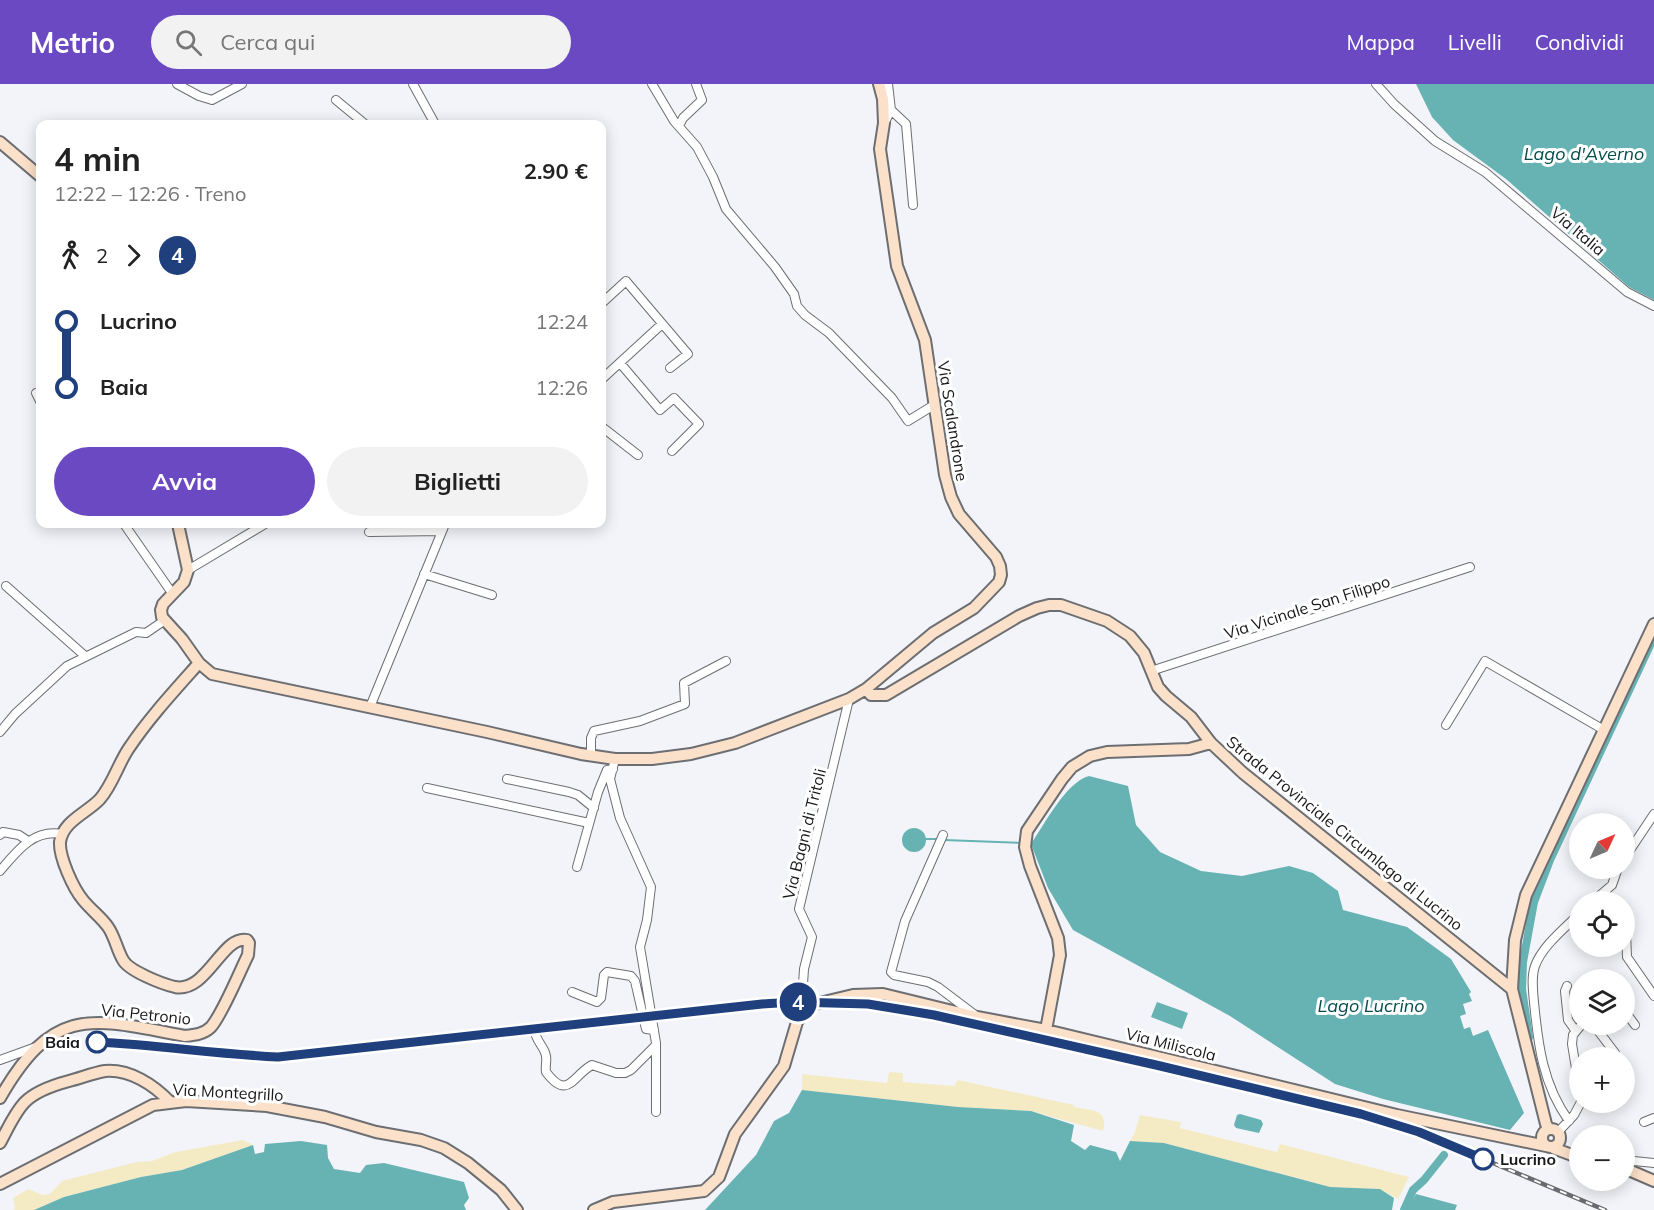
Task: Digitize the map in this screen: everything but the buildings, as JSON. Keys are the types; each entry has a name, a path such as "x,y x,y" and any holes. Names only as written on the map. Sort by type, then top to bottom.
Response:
{"street":[{"path":"177,84 212,100 224,88 242,84"},
{"path":"413,84 433,120"},
{"path":"652,84 665,109 697,147 726,209 775,267 794,294 797,306 838,342 892,398 908,421 934,405"},
{"path":"679,126 683,118 702,100 696,84"},
{"name":"Via Scalandrone","path":"866,689 933,633 974,608 999,582 1001,575 996,557 959,514 945,475 925,340 897,266 880,149 884,123 883,99 879,84"},
{"path":"884,123 891,110 888,84"},
{"name":"Via Italia","path":"1376,84 1394,104 1435,141 1485,172 1627,292 1654,306"},
{"path":"336,100 360,120"},
{"path":"891,110 906,124 913,205"},
{"path":"0,142 36,173"},
{"path":"606,299 626,280 688,354 670,368"},
{"path":"606,375 662,324"},
{"path":"620,363 660,410 674,398 699,424 672,451"},
{"path":"606,430 638,455"},
{"path":"127,528 172,593"},
{"path":"179,528 188,570 184,582 172,593 161,610 165,620 199,663 212,674 591,755 614,764 691,754 735,743 849,699 866,689 871,695 886,695 999,627 1037,608 1049,605 1061,605 1075,609 1119,628 1138,644 1148,661 1158,687 1191,717 1211,743"},
{"path":"188,570 258,528"},
{"path":"369,532 428,528"},
{"path":"370,707 443,528"},
{"name":"Via Vicinale San Filippo","path":"1152,671 1470,567"},
{"path":"424,574 492,595"},
{"path":"6,586 85,656"},
{"path":"0,732 15,714 67,666 136,632 146,633 165,620"},
{"path":"1569,1150 1552,1138 1546,1124 1512,989 1515,940 1526,895 1654,624"},
{"path":"1446,724 1485,661 1604,730"},
{"path":"591,755 591,738 594,731 640,721 685,704 684,684 726,662"},
{"path":"0,871 28,841 45,833 62,834 71,823 98,801 131,745 199,663"},
{"name":"Via Bagni di Tritoli","path":"806,1009 803,1000 804,969 812,937 799,909 849,699"},
{"path":"0,719 15,714"},
{"name":"Strada Provinciale Circumlago di Lucrino","path":"1046,1030 1060,955 1058,938 1030,866 1025,842 1027,831 1072,767 1090,756 1107,752 1189,749 1211,743 1243,773 1512,989"},
{"path":"577,867 607,770 614,764"},
{"path":"614,764 610,779 620,818 651,887 647,920 640,946 654,1030 656,1112"},
{"path":"507,779 578,795 594,808"},
{"path":"427,788 589,823"},
{"path":"1635,842 1654,814"},
{"path":"0,835 3,832 12,832 28,841"},
{"name":"Via Petronio","path":"0,1098 36,1047 59,1030 81,1023 108,1023 185,1036 198,1035 205,1031 216,1020 250,947 247,940 239,939 193,984 184,987 174,987 131,969 123,960 108,927 76,891 61,850 62,834"},
{"path":"942,838 905,921 891,972 894,975 928,982 938,987 977,1017"},
{"path":"1605,891 1612,885 1614,879"},
{"path":"1569,924 1535,964 1533,978 1539,1048 1553,1091 1569,1121"},
{"path":"1627,957 1654,996"},
{"path":"572,992 597,1002 601,998 604,975 607,972 631,976 635,981 646,1029 654,1030"},
{"path":"1567,986 1565,991 1569,1021"},
{"name":"Via Miliscola","path":"806,1009 831,1000 868,993 883,994 977,1017 1046,1030 1397,1115 1529,1143 1552,1138"},
{"path":"946,1009 953,998"},
{"path":"594,1210 612,1202 704,1191 712,1185 724,1168 735,1134 784,1066 797,1022 806,1009"},
{"path":"534,1027 537,1041 547,1059 546,1072 558,1084 564,1086 576,1081 592,1065 616,1073 625,1073 655,1046"},
{"path":"1601,1035 1610,1047"},
{"path":"0,1060 36,1047"},
{"path":"0,1143 23,1104 39,1092 55,1085 105,1071 122,1073 143,1081 170,1102"},
{"path":"143,1081 153,1105"},
{"name":"Via Montegrillo","path":"0,1184 153,1105 170,1102 267,1106 325,1117 376,1132 421,1140 444,1148 468,1163 501,1190 517,1210"},
{"path":"1552,1138 1576,1113"},
{"path":"1644,1122 1654,1118"},
{"path":"1635,1161 1654,1163"},
{"path":"1635,1173 1654,1182"},
{"path":"1635,1176 1654,1182"}],"sand":[{"path":"889,1072 903,1073 903,1082 954,1086 958,1080 1074,1105 1074,1107 1101,1114 1104,1124 1103,1131 1031,1111 958,1107 802,1090 802,1074 887,1083"},
{"path":"1140,1115 1181,1122 1180,1128 1277,1152 1280,1144 1409,1177 1398,1199 1380,1189 1330,1187 1164,1143 1130,1141"},
{"path":"243,1140 253,1145 182,1170 141,1177 64,1197 34,1210 13,1210 15,1209 13,1198 28,1189 43,1195 50,1194 62,1181 137,1162 152,1161 176,1152"}],"water":[{"name":"Lago d'Averno","path":"1416,84 1654,84 1654,300 1629,287 1506,179 1453,140 1432,117"},
{"name":"Lago Lucrino","path":"1089,776 1128,786 1136,825 1160,852 1201,871 1242,876 1289,866 1313,873 1338,891 1343,910 1407,927 1451,959 1471,992 1469,994 1472,1001 1463,1004 1466,1014 1460,1016 1464,1029 1470,1027 1473,1036 1488,1030 1524,1113 1510,1130 1383,1099 1335,1084 1230,1016 1073,930 1048,888 1031,844 1064,795 1072,786"},
{"path":"914,828 922,832 926,840 922,848 914,852 906,848 902,840 906,832"},
{"path":"1157,1002 1188,1013 1182,1029 1151,1017"},
{"path":"802,1090 958,1107 1031,1111 1074,1125 1071,1141 1085,1150 1090,1145 1116,1152 1120,1161 1130,1141 1164,1143 1330,1187 1380,1189 1394,1198 1392,1210 705,1210 756,1155 774,1121 789,1113"},
{"path":"1237,1115 1261,1120 1263,1124 1259,1133 1236,1128 1234,1125"},
{"path":"301,1141 327,1145 328,1158 334,1169 360,1173 366,1165 384,1163 464,1182 469,1198 464,1205 466,1210 34,1210 64,1197 141,1177 182,1170 253,1145 255,1154 264,1152 265,1144"},
{"path":"1416,1194 1457,1205 1455,1210 1407,1210"}],"waterway":[{"path":"1529,1037 1522,989 1523,962 1534,902 1550,860 1654,637"},
{"path":"926,839 938,839"},
{"path":"944,840 1022,843"},
{"path":"1404,1210 1413,1190 1444,1155"}],"railway":[{"path":"859,1004 895,1007 934,1015 1170,1068 1381,1119 1438,1140 1605,1210"}],"train":[{"name":"4","path":"97,1042 278,1057 762,1004 794,1002 868,1004 934,1015 1381,1119 1483,1159"}],"place":[{"name":"Baia","path":"97,1042"},
{"name":"Lucrino","path":"1483,1159"}]}
